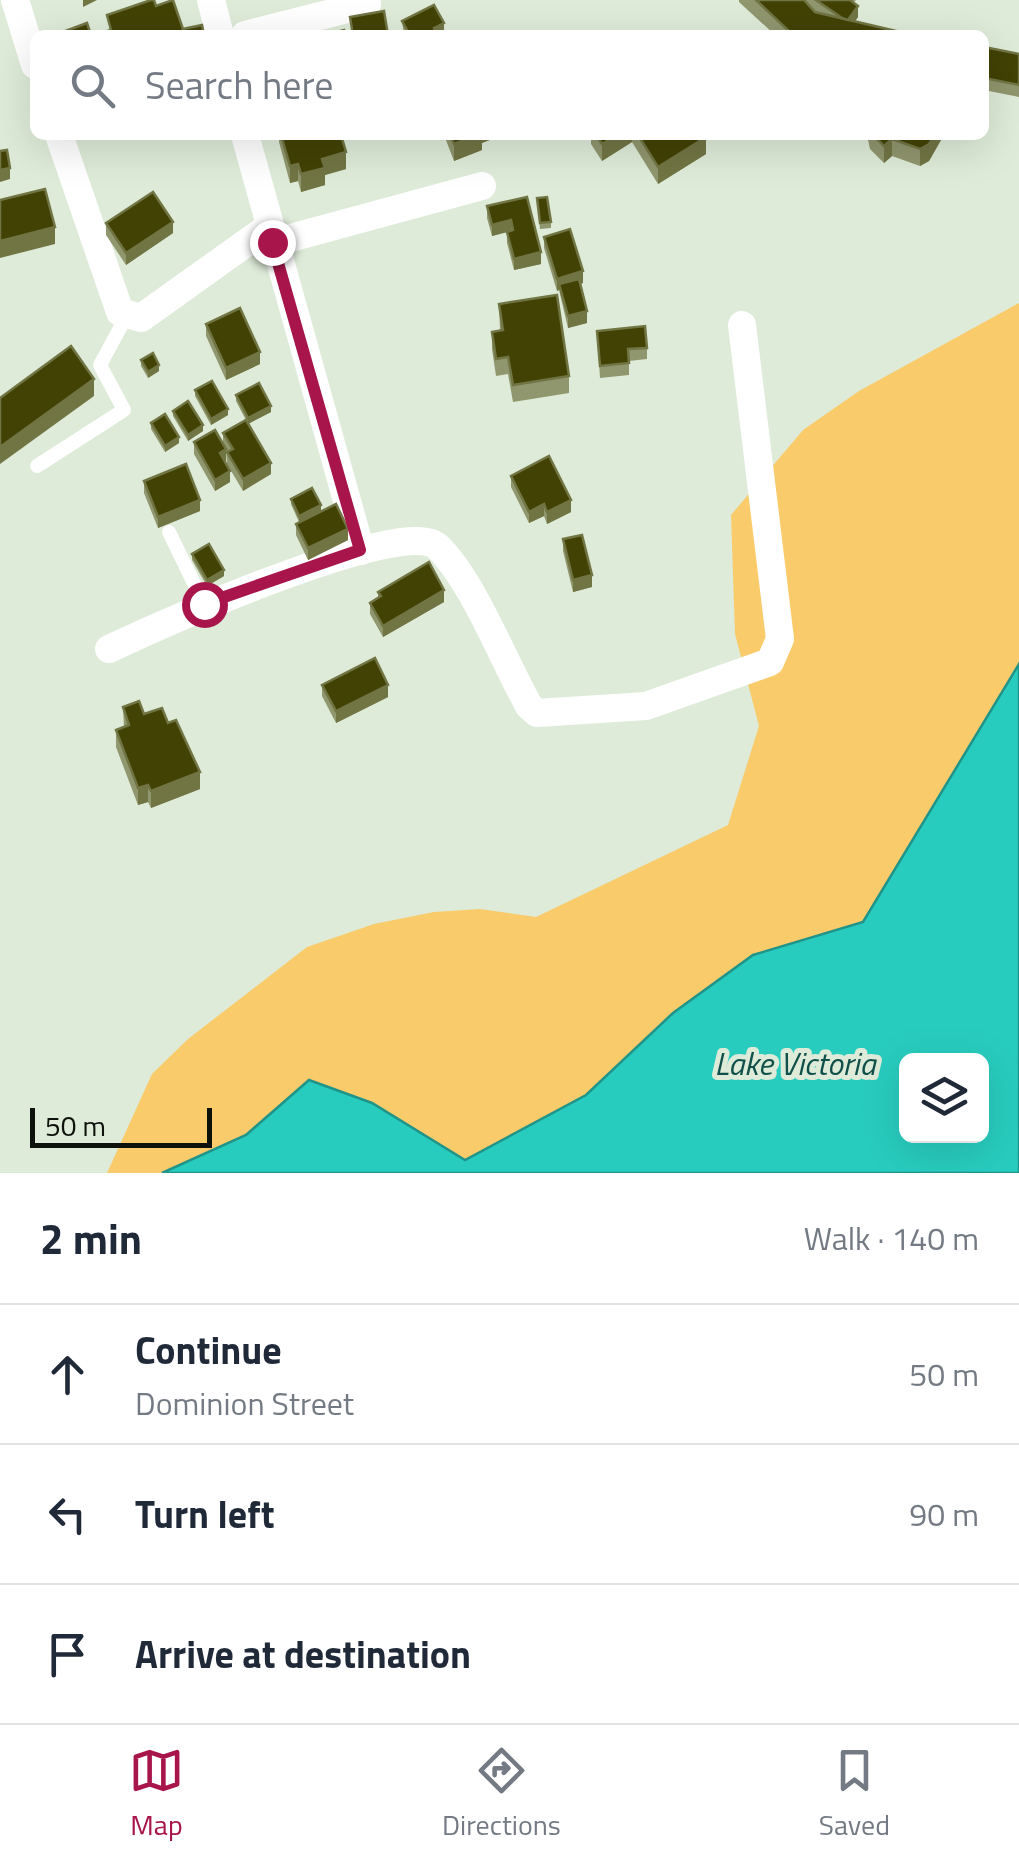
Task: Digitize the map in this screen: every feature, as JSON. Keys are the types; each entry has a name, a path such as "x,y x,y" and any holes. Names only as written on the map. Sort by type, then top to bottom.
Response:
{"street":[{"path":"15,0 30,49"},
{"path":"211,0 219,30"},
{"path":"265,30 368,4"},
{"path":"61,140 120,312 126,317 140,318 269,235 482,186"},
{"path":"246,140 269,235 360,550"},
{"path":"109,649 204,604 360,550 417,538 438,547 476,605 528,706 537,713 646,706 770,662 780,640 742,326"}],"lane":[{"path":"37,466 123,412 100,365 126,317"},
{"path":"168,532 204,604"}],"shaded area":[{"path":"1019,303 1019,664 863,922 753,955 673,1013 586,1095 465,1160 372,1103 309,1080 246,1135 162,1173 107,1173 152,1074 188,1039 307,947 374,924 434,912 480,909 536,917 728,825 759,726 735,634 731,515 803,430 859,391"}],"water":[{"name":"Lake Victoria","path":"1019,664 1019,1173 162,1173 246,1135 309,1080 372,1103 465,1160 586,1095 673,1013 753,955 863,922"}],"building":[{"path":"151,0 156,6 173,0 183,30 111,30 107,15"},
{"path":"756,0 804,0 815,12 892,30 788,30"},
{"path":"816,0 850,0 858,6 848,20"},
{"path":"434,5 444,23 435,30 407,30 402,21"},
{"path":"384,11 387,30 352,30 350,17"},
{"path":"87,23 89,30 68,30"},
{"path":"989,48 1019,54 1019,85 989,79"},
{"path":"282,140 342,140 346,152 322,159 325,168 301,174 298,164 290,166"},
{"path":"641,140 701,140 658,167"},
{"path":"895,140 932,140 920,149"},
{"path":"7,150 10,168 0,170 0,151"},
{"path":"45,189 55,227 0,241 0,200"},
{"path":"153,192 173,222 126,253 106,223"},
{"path":"527,197 541,252 514,259 507,232 513,230 511,220 492,225 487,206"},
{"path":"547,197 551,222 540,223 537,198"},
{"path":"570,229 583,271 557,279 544,237"},
{"path":"579,279 587,311 568,316 559,284"},
{"path":"557,295 569,376 513,385 508,357 496,359 492,332 503,330 499,304"},
{"path":"240,308 260,352 226,368 206,324"},
{"path":"645,326 647,348 628,349 629,363 600,366 597,331"},
{"path":"71,346 94,379 0,447 0,398"},
{"path":"153,353 159,365 148,372 141,360"},
{"path":"212,381 228,409 211,419 195,390"},
{"path":"259,383 271,406 248,418 236,395"},
{"path":"188,401 203,425 188,435 173,411"},
{"path":"165,414 179,437 165,446 151,423"},
{"path":"246,420 271,463 243,479 227,452 233,449 223,433"},
{"path":"215,430 226,449 220,453 230,471 215,480 194,442"},
{"path":"549,456 571,500 547,512 544,504 529,512 511,476"},
{"path":"186,464 200,500 158,517 144,481"},
{"path":"312,488 321,505 299,516 291,499"},
{"path":"336,504 348,529 308,548 296,524"},
{"path":"582,535 592,575 573,580 563,539"},
{"path":"209,544 224,570 207,580 192,554"},
{"path":"429,562 444,590 383,626 370,603 381,596 378,592"},
{"path":"375,658 388,685 336,711 322,685"},
{"path":"139,701 144,714 162,708 168,723 176,720 200,772 151,791 148,785 138,788 116,730 129,725 123,707"}],"route":[{"path":"204,604 360,550 272,242"}]}
